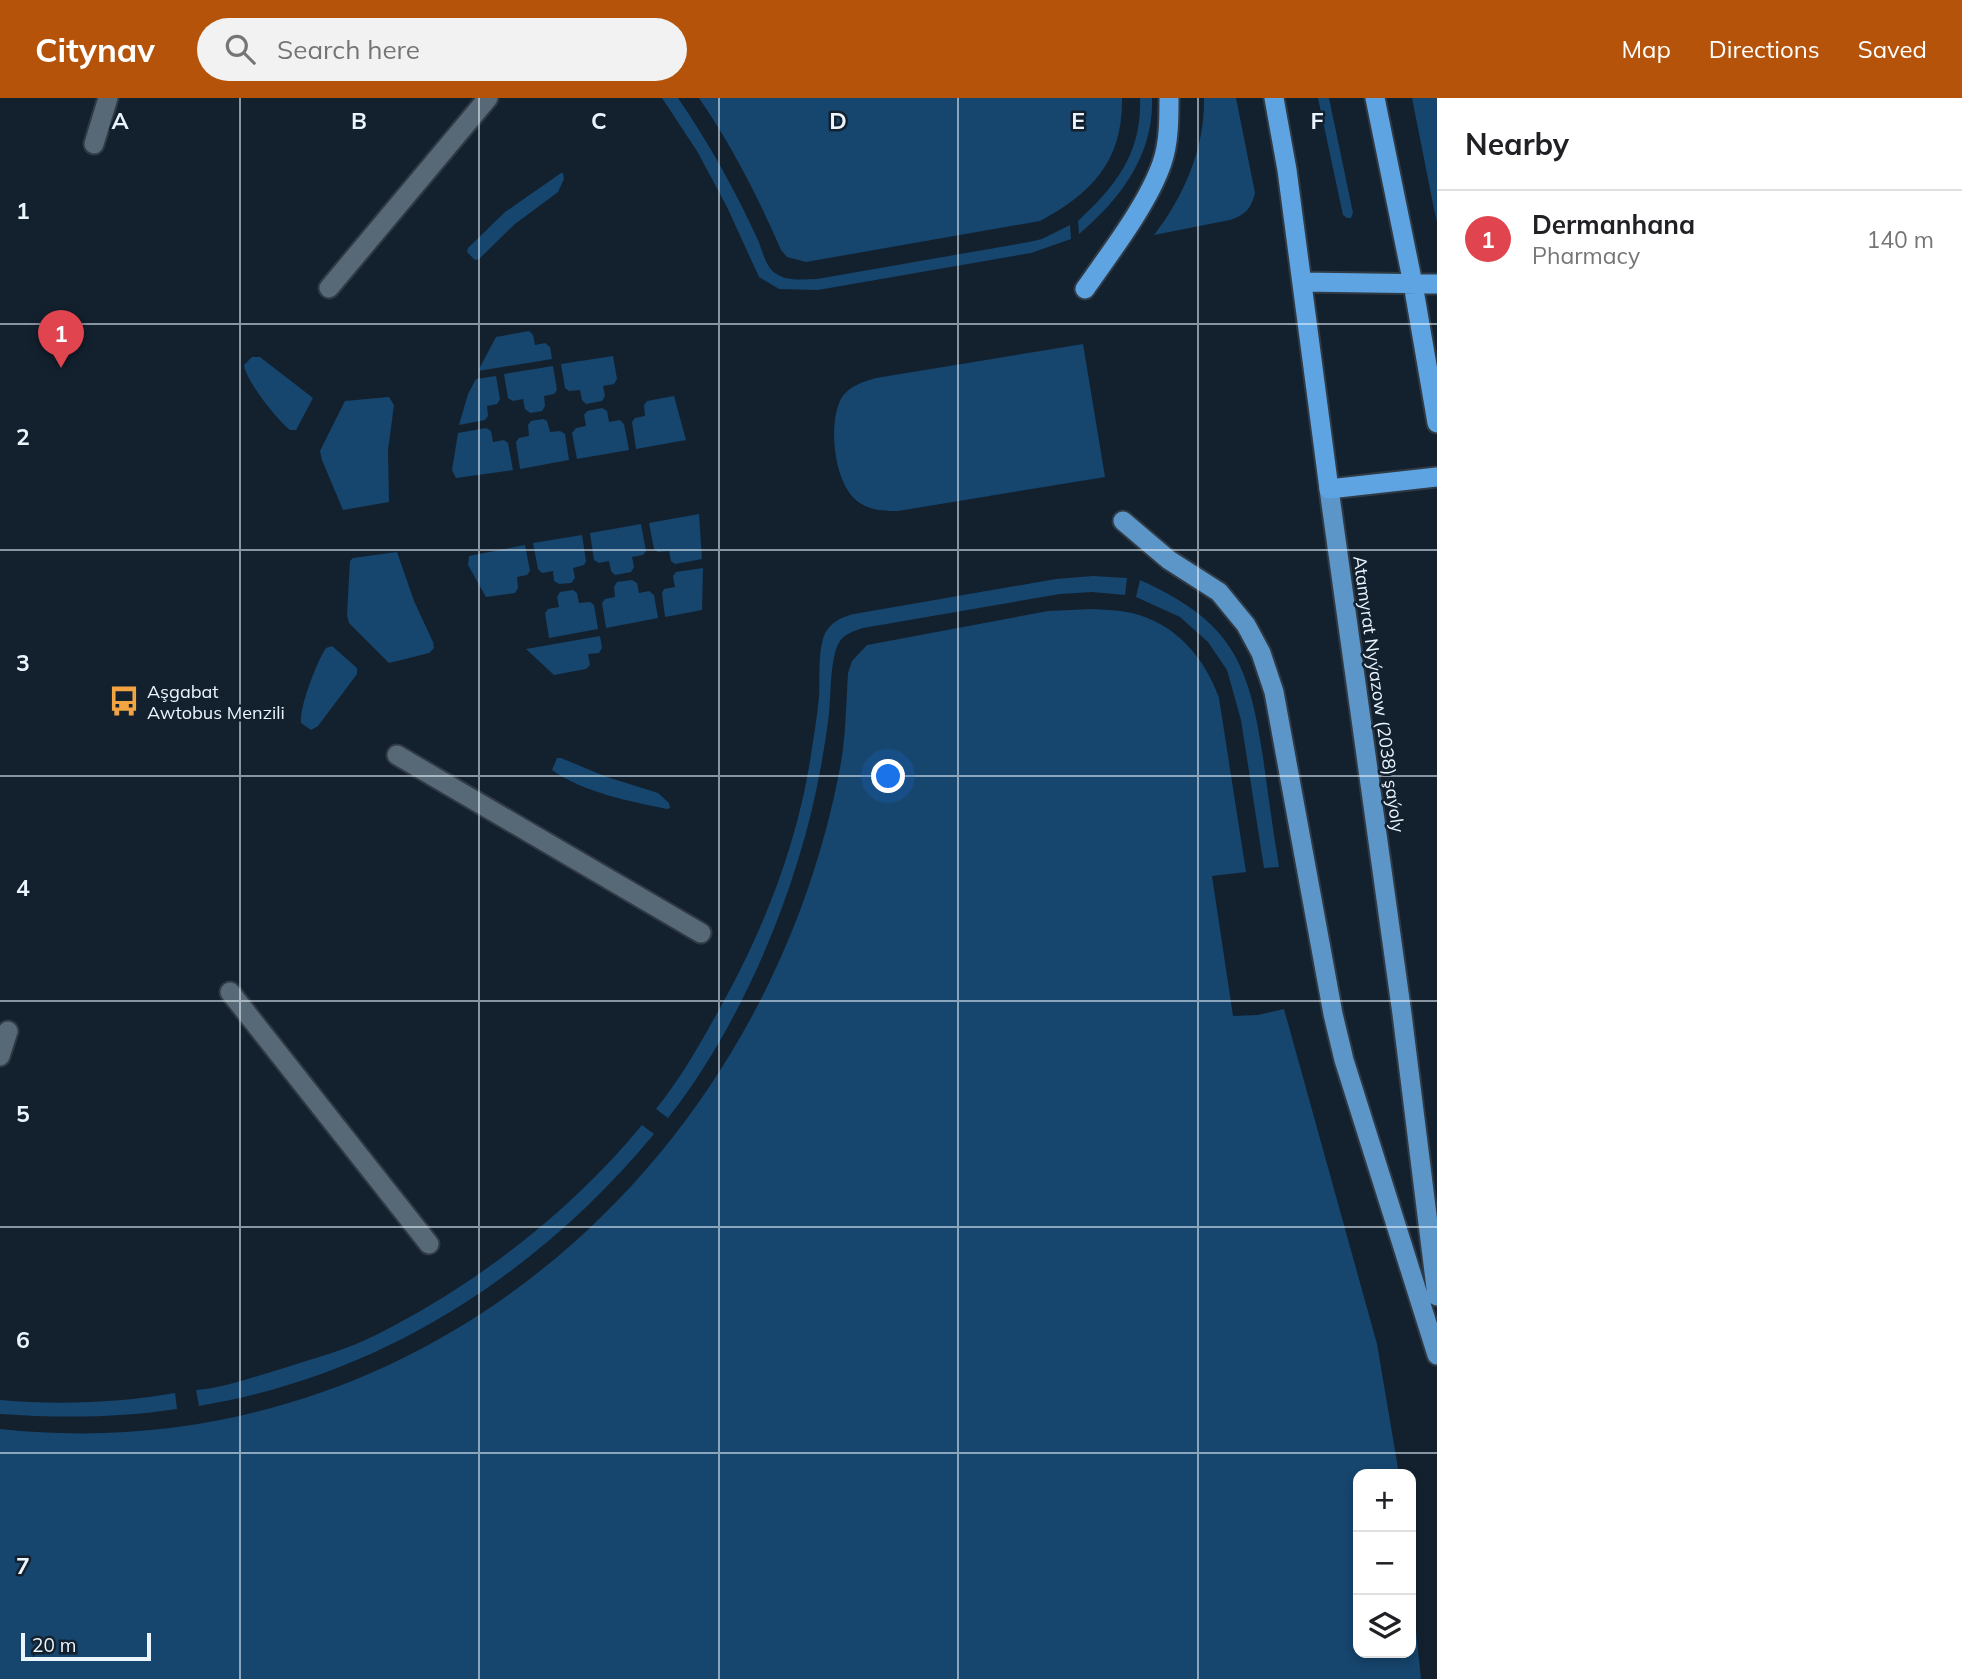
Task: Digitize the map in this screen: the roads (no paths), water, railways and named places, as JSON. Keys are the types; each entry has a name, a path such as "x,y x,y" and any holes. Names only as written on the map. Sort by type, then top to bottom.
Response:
{"highway":[{"path":"1085,289 1122,234 1163,162 1169,98"},
{"name":"Atamyrat Nyýazow (2038) şaýoly","path":"1274,98 1287,170 1329,489"},
{"path":"1375,98 1413,284 1437,423"},
{"path":"1302,282 1437,284"},
{"path":"1329,489 1437,477"}],"main road":[{"name":"Atamyrat Nyýazow (2038) şaýoly","path":"1329,489 1402,1014 1437,1296"},
{"path":"1123,521 1169,560 1219,592 1246,625 1261,653 1274,692 1333,1014 1344,1060 1437,1355"}],"lane":[{"path":"94,144 108,98"},
{"path":"328,289 488,98"},
{"path":"397,755 701,933"},
{"path":"230,992 429,1244"},
{"path":"0,1056 8,1031"}],"place":[{"name":"Dermanhana","path":"61,368"},
{"name":"Aşgabat Awtobus Menzili","path":"124,701"}]}
